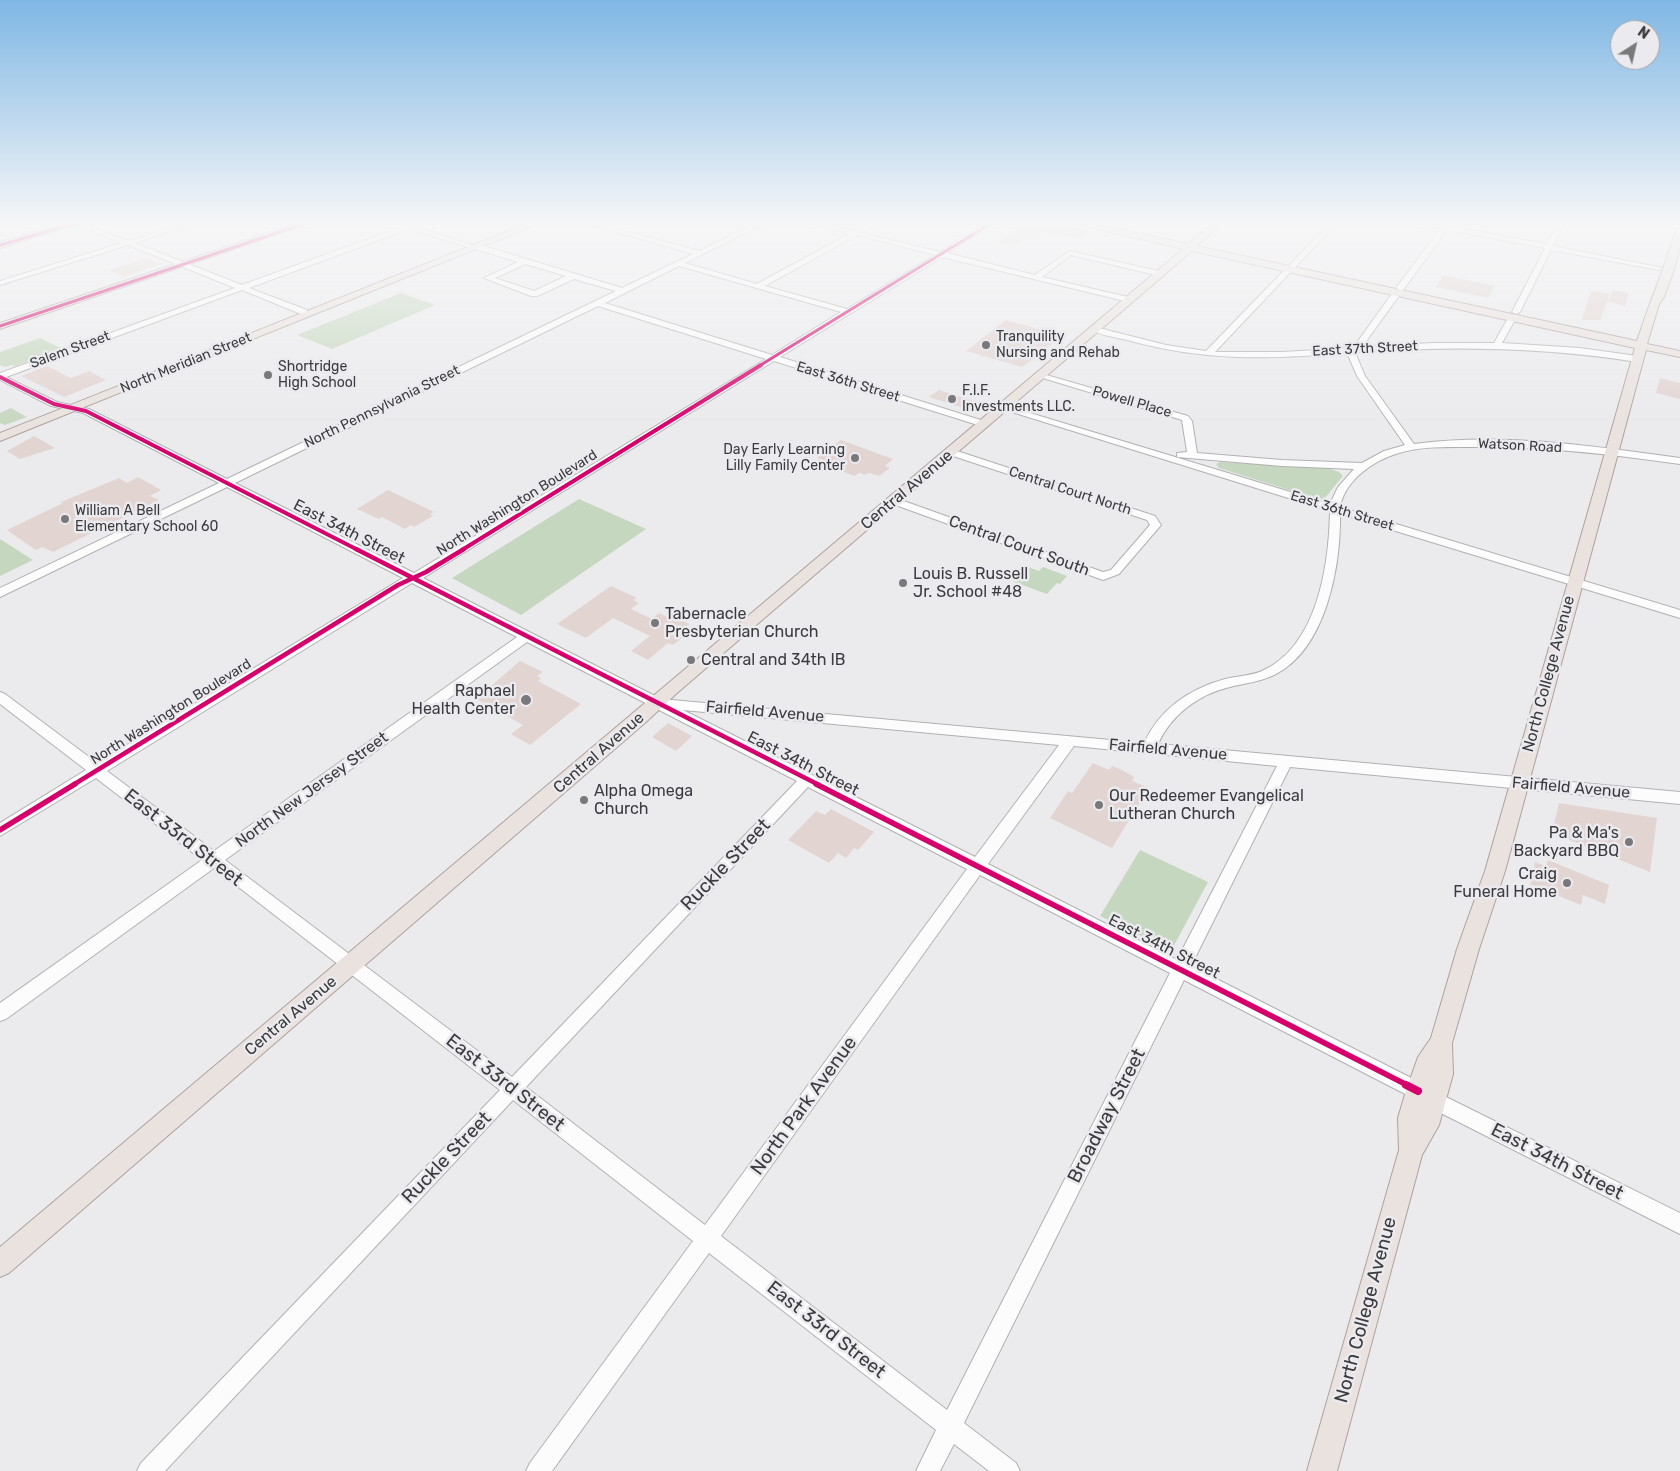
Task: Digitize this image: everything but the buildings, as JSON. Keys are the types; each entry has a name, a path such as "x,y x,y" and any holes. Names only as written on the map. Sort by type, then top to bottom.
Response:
{"main road":[{"path":"0,326 105,291"},
{"name":"North Meridian Street","path":"0,437 69,407 359,291"},
{"name":"North Meridian Street","path":"0,432 69,407 362,291"},
{"name":"Central Avenue","path":"0,1264 1141,291"},
{"path":"1402,291 1514,315 1640,348 1680,354"},
{"name":"North College Avenue","path":"1652,291 1650,296 1654,303"},
{"name":"North College Avenue","path":"1322,1471 1411,1150 1427,1125 1426,1095 1441,1074 1441,1044 1468,949 1495,871 1520,784 1574,581 1612,453 1640,348 1654,303 1661,291"},
{"path":"1640,348 1680,348"}],"street":[{"name":"Salem Street","path":"0,376 235,291"},
{"path":"249,291 304,312"},
{"path":"524,291 534,294 541,291"},
{"name":"North Pennsylvania Street","path":"0,592 623,291"},
{"path":"775,291 849,312"},
{"name":"North Washington Boulevard","path":"0,830 883,291"},
{"path":"1092,291 1130,300"},
{"path":"1208,354 1269,291"},
{"path":"1399,291 1354,350 1352,358 1360,374 1410,447"},
{"path":"1496,347 1526,291"},
{"name":"East 36th Street","path":"597,303 984,424"},
{"name":"East 37th Street","path":"1095,329 1173,348 1208,354 1252,355 1430,346 1496,347 1579,352 1640,348"},
{"name":"East 34th Street","path":"0,376 54,404 86,412 1680,1224"},
{"name":"Powell Place","path":"1040,376 1185,418 1192,456"},
{"name":"East 36th Street","path":"1004,408 1680,614"},
{"name":"Watson Road","path":"1148,749 1162,724 1186,702 1218,686 1256,677 1274,670 1284,664 1297,648 1316,619 1329,587 1334,560 1335,509 1342,489 1363,466 1388,454 1410,447 1432,444 1536,446 1680,461"},
{"name":"Central Court North","path":"952,452 1151,518 1156,525 1136,549"},
{"name":"Watson Road","path":"1153,453 1363,466"},
{"name":"Central Court South","path":"894,501 1101,576 1114,573 1136,549"},
{"name":"North New Jersey Street","path":"0,1013 526,636"},
{"name":"East 33rd Street","path":"0,697 708,1238 1008,1471"},
{"name":"Fairfield Avenue","path":"656,703 1680,798"},
{"name":"North Park Avenue","path":"538,1471 1070,741"},
{"name":"Broadway Street","path":"928,1471 1286,761"},
{"name":"Ruckle Street","path":"149,1471 806,780"}],"green space":[{"path":"401,293 435,305 332,349 297,335"},
{"path":"40,338 63,349 15,366 5,367 0,365 0,352"},
{"path":"11,408 27,417 5,425 0,423 0,413"},
{"path":"1220,462 1328,468 1339,472 1343,476 1324,499 1315,498 1219,468 1216,464"},
{"path":"579,499 646,529 521,615 452,578"},
{"path":"0,539 33,560 0,576"},
{"path":"1028,567 1039,571 1043,567 1067,576 1047,594 1014,582"},
{"path":"1140,850 1208,882 1171,951 1100,916"}],"cycle path":[{"path":"0,326 105,291"},
{"path":"0,830 398,585 426,572 882,291"},
{"path":"0,377 54,404 86,411 1418,1091"}],"place":[{"name":"Tranquility Nursing and Rehab","path":"986,345"},
{"name":"Shortridge High School","path":"268,375"},
{"name":"F.I.F. Investments LLC.","path":"952,399"},
{"name":"Day Early Learning Lilly Family Center","path":"855,458"},
{"name":"William A Bell Elementary School 60","path":"65,519"},
{"name":"Louis B. Russell Jr. School #48","path":"903,583"},
{"name":"Tabernacle Presbyterian Church","path":"655,623"},
{"name":"Central and 34th IB","path":"691,660"},
{"name":"Raphael Health Center","path":"526,700"},
{"name":"Alpha Omega Church","path":"584,800"},
{"name":"Our Redeemer Evangelical Lutheran Church","path":"1099,805"},
{"name":"Pa & Ma's Backyard BBQ","path":"1629,842"},
{"name":"Craig Funeral Home","path":"1567,883"}]}
